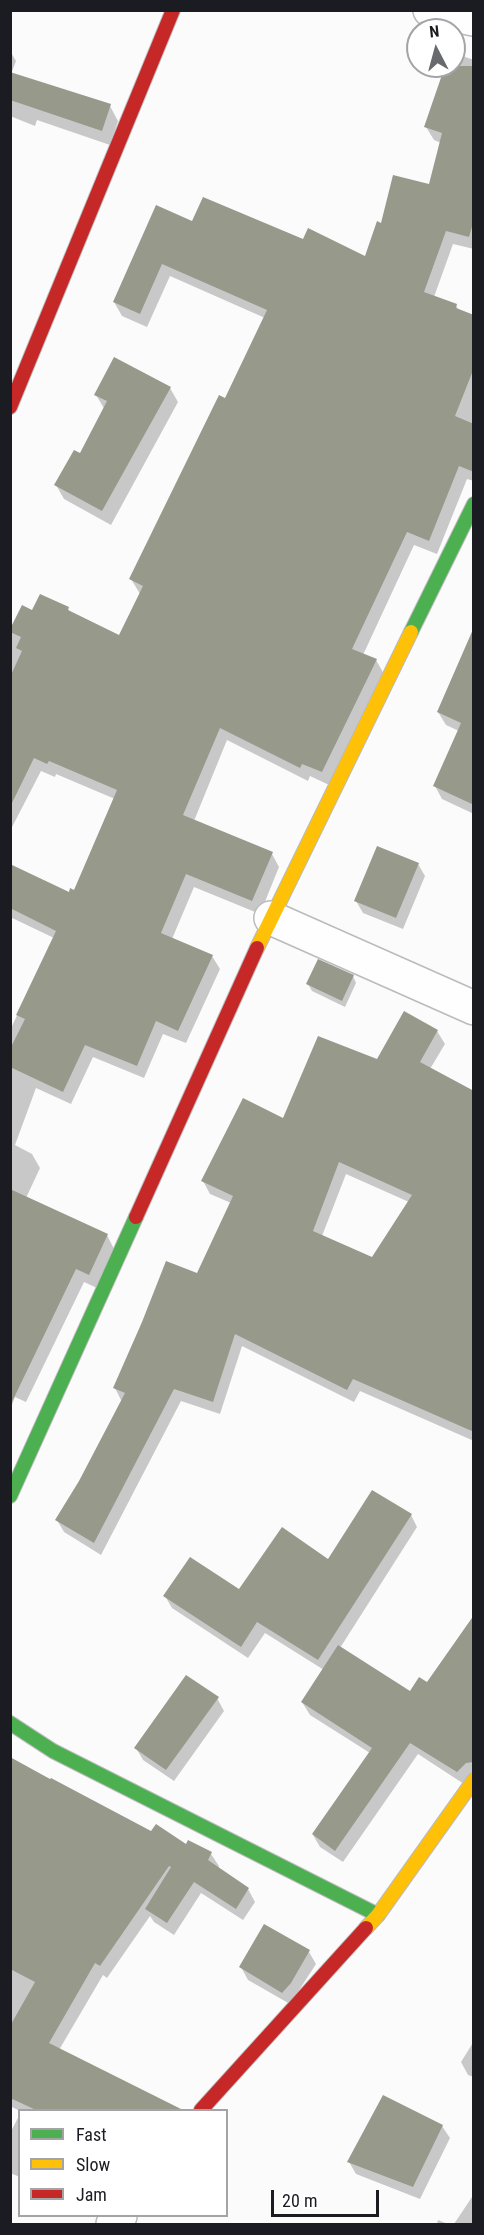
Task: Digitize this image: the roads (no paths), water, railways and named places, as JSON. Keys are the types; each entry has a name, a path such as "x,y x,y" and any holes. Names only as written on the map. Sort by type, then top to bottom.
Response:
{"street":[{"path":"10,407 173,10"},
{"path":"430,10 474,19"},
{"path":"10,1496 271,918 473,506"},
{"path":"271,918 474,1008"},
{"path":"10,1723 53,1751 378,1915"},
{"path":"202,2109 378,1915 474,1780"}]}
